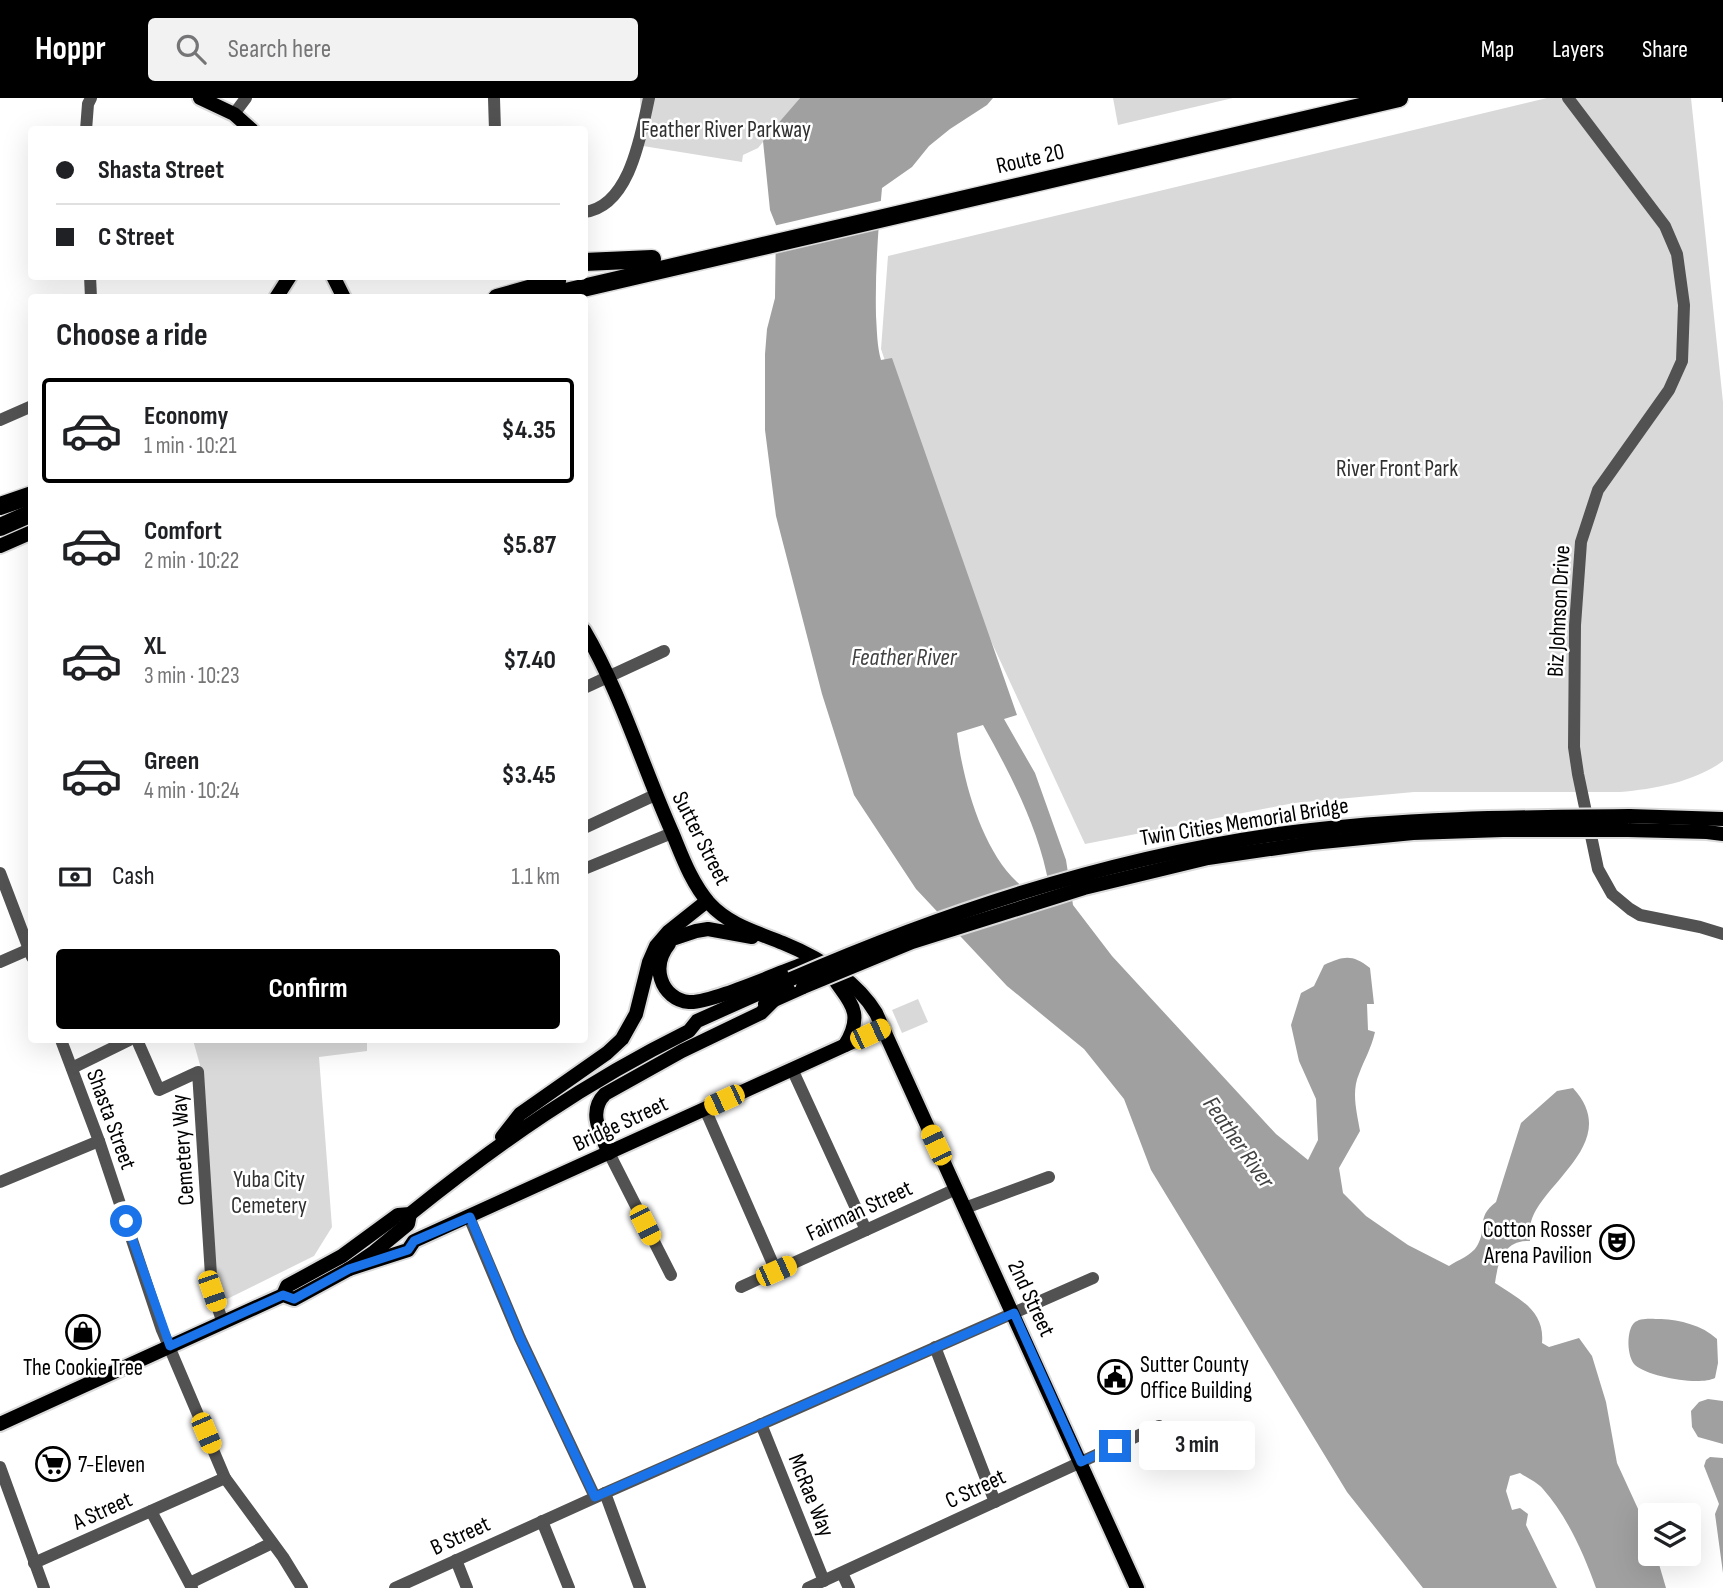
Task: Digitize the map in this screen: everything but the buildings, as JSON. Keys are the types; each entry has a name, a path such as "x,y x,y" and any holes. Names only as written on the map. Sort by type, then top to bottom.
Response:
{"highway":[{"name":"Route 20","path":"665,259 1350,98"},
{"name":"Route 20","path":"665,259 1399,98"},
{"path":"588,262 665,259"},
{"path":"588,273 665,259"},
{"path":"553,294 665,259"},
{"path":"511,294 560,280"},
{"path":"0,506 28,496"},
{"path":"0,527 28,515"}],"main road":[{"path":"200,98 234,114 248,126"},
{"path":"0,506 28,488"},
{"path":"0,546 28,534"},
{"name":"Sutter Street","path":"588,638 609,677 655,796 694,881 710,904 742,928 800,951 826,967 863,995 883,1027"},
{"name":"Twin Cities Memorial Bridge","path":"791,979 1084,888 1208,858 1300,844 1400,834 1723,819"},
{"name":"Twin Cities Memorial Bridge","path":"791,979 915,928 1090,873 1215,844 1310,830 1412,821 1628,823 1723,834"},
{"name":"Twin Cities Memorial Bridge","path":"1707,832 1723,829"},
{"path":"710,904 664,950 660,959 660,972 667,990 682,1001 693,1002 791,979"},
{"path":"495,1147 520,1114 622,1039 636,1014 649,962 656,946 668,932 710,904"},
{"path":"676,938 708,929 737,936 769,938"},
{"path":"826,967 836,985 854,1007 854,1028 845,1045"},
{"name":"Bridge Street","path":"689,1031 702,1032 773,1001 791,979"},
{"name":"Bridge Street","path":"0,1424 283,1295 287,1286 342,1256 398,1215 410,1214 495,1147 573,1094 689,1031 697,1021 791,979"},
{"path":"609,1153 596,1116 598,1103 605,1094 682,1051 761,1013 773,1001"},
{"name":"Bridge Street","path":"349,1269 408,1250 414,1241 883,1027"},
{"name":"2nd Street","path":"883,1027 1137,1588"},
{"name":"Bridge Street","path":"283,1295 294,1299 349,1269 408,1224 410,1214"}],"street":[{"path":"86,126 88,98"},
{"path":"234,114 246,98"},
{"path":"494,98 495,126"},
{"path":"588,212 615,196 635,158 649,98"},
{"name":"Biz Johnson Drive","path":"1568,98 1665,226 1677,254 1684,305 1682,361 1669,390 1598,490 1581,542 1575,625 1574,747 1578,774 1598,869 1612,894 1640,915 1723,934"},
{"path":"0,420 28,407"},
{"path":"588,686 664,651"},
{"path":"588,826 655,796"},
{"path":"588,867 672,833"},
{"path":"0,873 28,943"},
{"path":"0,962 28,952"},
{"name":"Shasta Street","path":"62,1043 170,1346 225,1478 302,1588"},
{"path":"72,1068 124,1043"},
{"name":"Cemetery Way","path":"138,1043 159,1090 198,1072 212,1291 223,1323"},
{"path":"792,1069 866,1230"},
{"path":"705,1109 776,1271"},
{"path":"0,1182 99,1141"},
{"path":"609,1153 671,1275"},
{"path":"965,1208 1049,1177"},
{"name":"Fairman Street","path":"741,1287 956,1189"},
{"path":"470,1217 520,1338 600,1495 640,1588"},
{"name":"B Street","path":"395,1588 1093,1278"},
{"path":"935,1347 995,1502"},
{"name":"McRae Way","path":"761,1424 824,1581"},
{"name":"C Street","path":"808,1588 1159,1426"},
{"path":"0,1467 44,1588"},
{"name":"A Street","path":"34,1563 225,1478"},
{"path":"151,1511 191,1585 272,1542"},
{"path":"542,1521 569,1588"},
{"path":"456,1560 467,1588"},
{"path":"842,1573 849,1588"}],"green space":[{"name":"Feather River Parkway","path":"640,98 800,98 758,148 743,155 742,162 643,146"},
{"path":"1113,98 1233,98 1118,125"},
{"name":"River Front Park","path":"1547,98 1691,98 1723,402 1723,761 1687,779 1633,791 1414,792 1294,803 1085,844 948,548 881,349 888,256"},
{"path":"918,999 928,1022 902,1033 892,1010"},
{"name":"Yuba City Cemetery","path":"194,1043 367,1043 367,1051 319,1057 332,1227 314,1256 221,1302 216,1290 200,1065"}],"water":[{"name":"Feather River","path":"800,98 993,98 929,146 912,167 882,188 876,268 877,338 881,360 892,358 1017,715 1004,719 1035,773 1066,860 1073,905 1112,956 1276,1134 1308,1160 1318,1140 1316,1099 1299,1061 1291,1025 1301,993 1314,986 1324,965 1337,960 1358,960 1370,968 1374,1004 1367,1004 1368,1030 1375,1032 1355,1088 1360,1131 1339,1168 1343,1193 1366,1216 1408,1245 1449,1266 1477,1246 1486,1213 1496,1202 1521,1123 1557,1091 1573,1088 1585,1105 1589,1122 1587,1138 1580,1153 1536,1210 1530,1225 1530,1241 1514,1244 1504,1253 1495,1283 1521,1300 1535,1314 1542,1332 1542,1343 1549,1347 1579,1338 1592,1356 1606,1402 1617,1463 1638,1509 1638,1566 1660,1566 1666,1588 1596,1588 1560,1511 1541,1487 1520,1473 1510,1476 1506,1491 1512,1510 1520,1508 1528,1514 1526,1525 1557,1588 1423,1588 1347,1492 1151,1170 1124,1099 1084,1049 1007,986 916,889 854,795 822,694 776,516 765,430 765,354 767,329 775,298 776,225 770,210 763,141","holes":["983,725 1014,783 1038,843 1049,885 1035,894 1019,884 993,851 969,792 957,733"]},
{"path":"1661,1319 1690,1324 1717,1339 1718,1363 1715,1378 1698,1381 1674,1379 1651,1373 1635,1365 1629,1350 1631,1327 1640,1320"},
{"path":"1708,1399 1723,1401 1723,1444 1698,1437 1692,1427 1691,1411 1699,1402"},
{"path":"1710,1457 1723,1458 1723,1573 1715,1514 1719,1504 1704,1466"}],"pier":[{"path":"885,200 883,222 772,247 773,226"}],"place":[{"name":"Cotton Rosser Arena Pavilion","path":"1617,1242"},
{"name":"The Cookie Tree","path":"83,1332"},
{"name":"Sutter County Office Building","path":"1115,1377"},
{"name":"7-Eleven","path":"53,1464"}],"route":[{"path":"126,1221 162,1330 170,1346 283,1295 294,1299 349,1269 408,1250 414,1241 470,1217 520,1338 595,1497 1014,1313 1081,1462 1115,1446"}]}
